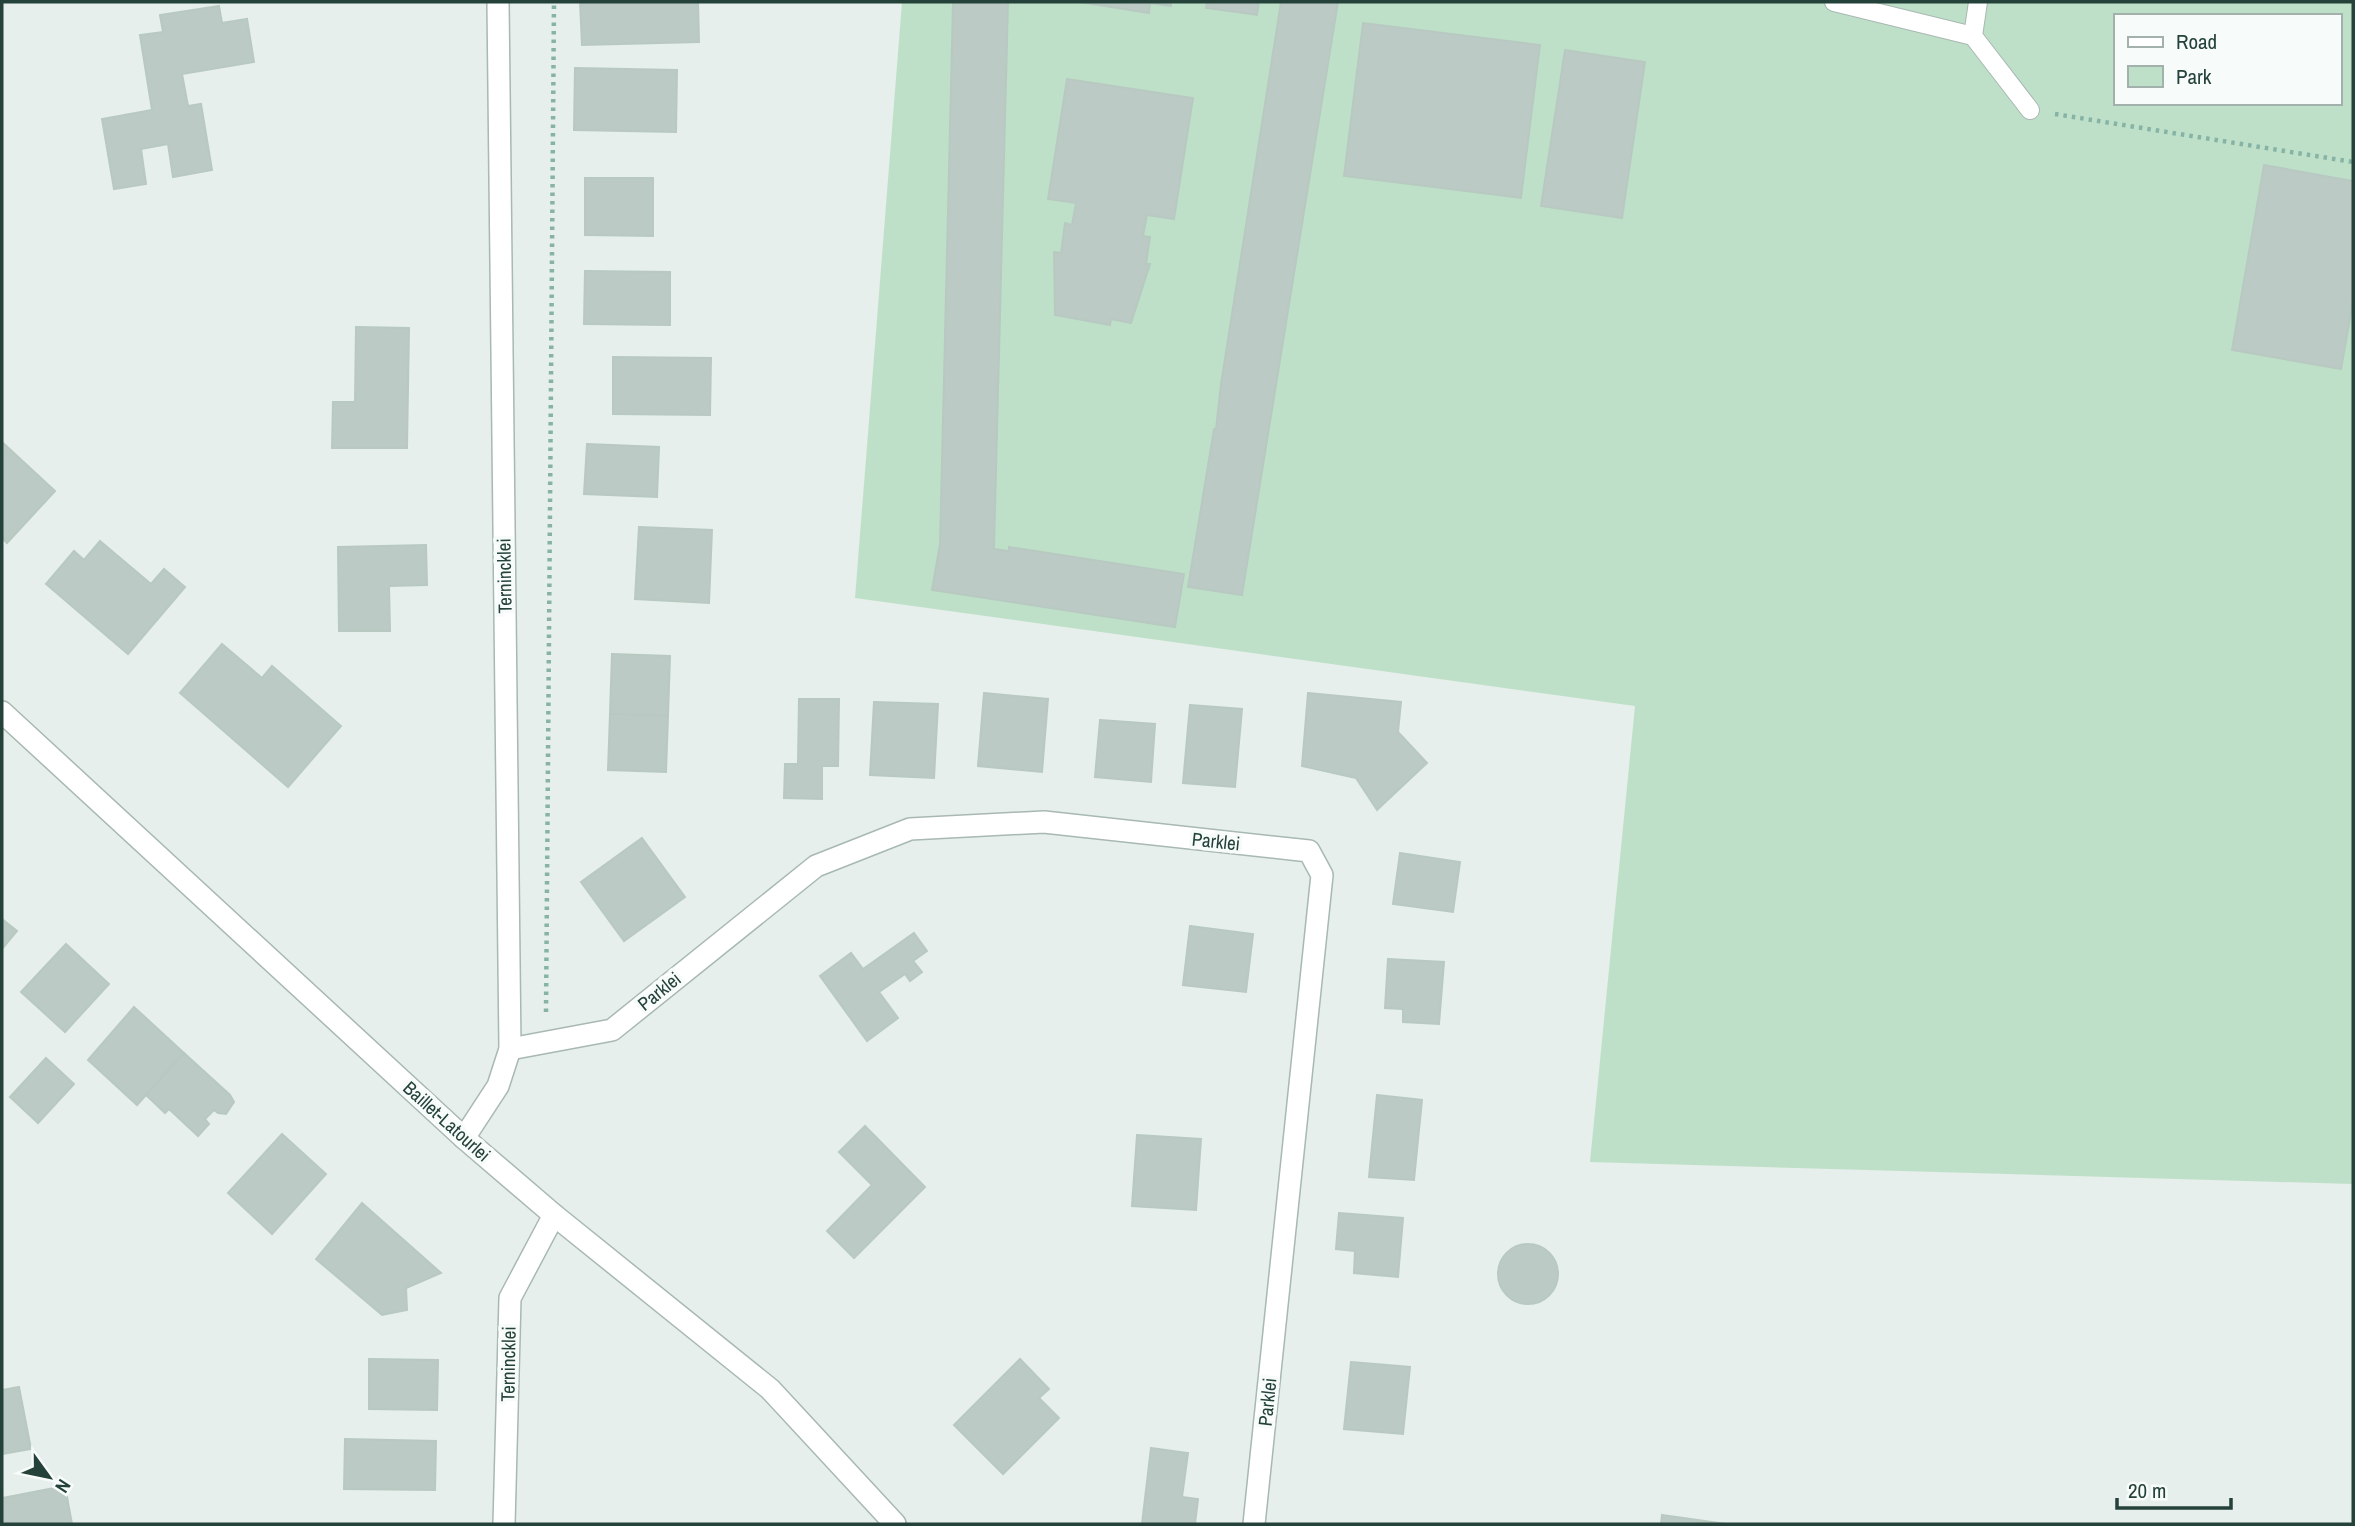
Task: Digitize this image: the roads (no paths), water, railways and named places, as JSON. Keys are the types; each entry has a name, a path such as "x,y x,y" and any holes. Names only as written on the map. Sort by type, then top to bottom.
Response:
{"street":[{"name":"Ternincklei","path":"464,1138 498,1086 510,1049 498,2"},
{"name":"Baillet-Latourlei","path":"2,712 464,1138 554,1215 770,1389 895,1524"},
{"name":"Parklei","path":"510,1049 612,1030 816,866 910,829 1044,822 1310,851 1322,875 1254,1524"},
{"name":"Ternincklei","path":"504,1524 510,1298 554,1215"}],"lane":[{"path":"1834,2 1973,36 2030,110"},
{"path":"1973,36 1978,2"}]}
